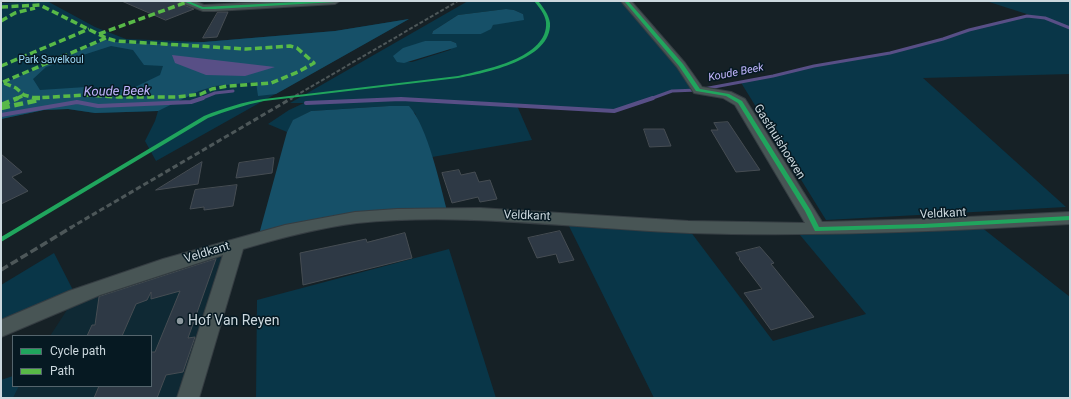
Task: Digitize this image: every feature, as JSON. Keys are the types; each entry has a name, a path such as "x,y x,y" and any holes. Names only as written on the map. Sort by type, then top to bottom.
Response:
{"street":[{"path":"185,1 203,8 334,1"},
{"name":"Gasthuishoeven","path":"626,1 681,65 698,90 727,95 740,102 808,210 817,229"},
{"name":"Veldkant","path":"1,329 76,296 171,264 235,245 312,225 356,218 413,214 553,217 687,227 817,229 923,226 1070,218"},
{"path":"188,398 235,245"}],"shaded area":[{"path":"506,9 514,10 523,14 524,20 493,25 491,29 481,34 432,34 433,31 458,15"},
{"path":"409,19 276,94 258,96 256,82 215,86 199,91 158,111 95,113 68,109 44,110 1,119 1,84 105,40 123,43 155,44 204,42 335,31","holes":["111,46 133,50 144,65 163,66 160,75 131,89 117,90 86,87 40,90 33,79 46,67"]},
{"path":"425,41 451,41 456,43 457,47 404,63 397,62 393,56 403,48"},
{"path":"172,55 275,67 245,76 206,75 175,63"},
{"path":"409,106 416,115 433,157 448,214 413,214 258,238 287,132 293,120 311,111"},
{"path":"235,245 188,398 13,398 18,387 152,387 152,335 51,335 76,296"}],"green space":[{"name":"Park Savelkoul","path":"47,1 95,27 126,39 203,42 335,31 409,19 156,161 145,141 155,121 158,111 95,113 68,109 44,110 1,119 1,3"},
{"path":"468,1 626,1 698,90 672,91 614,111 516,106 532,140 432,157 415,113 389,106 311,111 294,120 287,132 268,124 289,110 304,103 290,103","holes":["506,9 514,10 523,14 493,25 481,34 432,34 433,31 458,15","425,41 451,41 456,43 450,50 412,62 397,62"]},
{"path":"986,1 1070,1 1070,74 923,78 1066,207 826,220 740,81 890,53 943,39 969,30 1027,16 1033,16"},
{"path":"565,218 687,227 773,341 866,314 795,229 976,223 1070,297 1070,398 654,398"},
{"path":"449,249 496,398 256,398 257,300"},
{"path":"54,253 76,296 1,329 1,285"},
{"path":"12,376 12,387 18,387 13,398 1,398 1,380"}],"building":[{"path":"122,1 178,1 181,4 194,9 166,20"},
{"path":"218,12 228,12 217,37 203,38"},
{"path":"728,122 760,170 736,172 711,130 718,130 714,123"},
{"path":"644,129 664,129 671,146 650,147"},
{"path":"1,154 22,172 12,177 28,191 1,204"},
{"path":"274,158 272,173 236,178 239,163"},
{"path":"202,162 198,184 156,190"},
{"path":"459,170 461,175 475,172 479,182 490,180 497,199 480,202 478,197 452,203 442,173"},
{"path":"237,185 233,206 204,210 204,207 190,209 195,190"},
{"path":"560,231 574,260 559,263 556,254 537,258 528,238"},
{"path":"405,233 412,258 303,285 300,253 366,239 367,242"},
{"path":"760,247 774,263 771,264 814,317 771,330 744,293 762,289 736,253"},
{"name":"Hof Van Reyen","path":"216,259 188,338 195,337 183,372 166,375 157,398 94,398 99,387 152,387 152,352 155,352 180,291 151,299 151,292 147,300 136,304 122,335 87,335 92,325 95,325 99,297"}],"waterway":[{"name":"Koude Beek","path":"650,99 672,91 698,90 773,76 814,66 890,53 943,39 969,30 1027,16 1045,18 1070,28"},
{"name":"Koude Beek","path":"200,99 215,93 233,91"},
{"name":"Koude Beek","path":"1,115 77,102 98,106 191,102 200,99"},
{"name":"Koude Beek","path":"306,103 401,99 614,111 650,99"}],"railway":[{"path":"290,99 458,1"},
{"path":"70,228 292,98"},
{"path":"1,270 72,227"}],"marked path":[{"path":"99,34 187,2"},
{"path":"1,7 40,5 106,38 116,41 246,49 290,46 297,48 314,63 298,72 271,83 228,86 212,89 201,94 177,97 118,97 85,95 35,98 24,95 16,88 4,83"},
{"path":"1,21 15,13 35,8"},
{"path":"1,66 89,29"},
{"path":"3,82 106,38"},
{"path":"1,105 24,95"},
{"path":"1,108 39,100"}],"cycle path":[{"path":"185,1 203,8 335,1"},
{"path":"1,240 206,117 227,109 264,100 458,77 499,67 514,61 528,54 539,46 546,35 548,23 544,11 536,1"},
{"path":"626,1 681,65 698,90 727,95 740,102 808,211 817,229 923,226 1070,218"}],"place":[{"name":"Hof Van Reyen","path":"180,321"}]}
